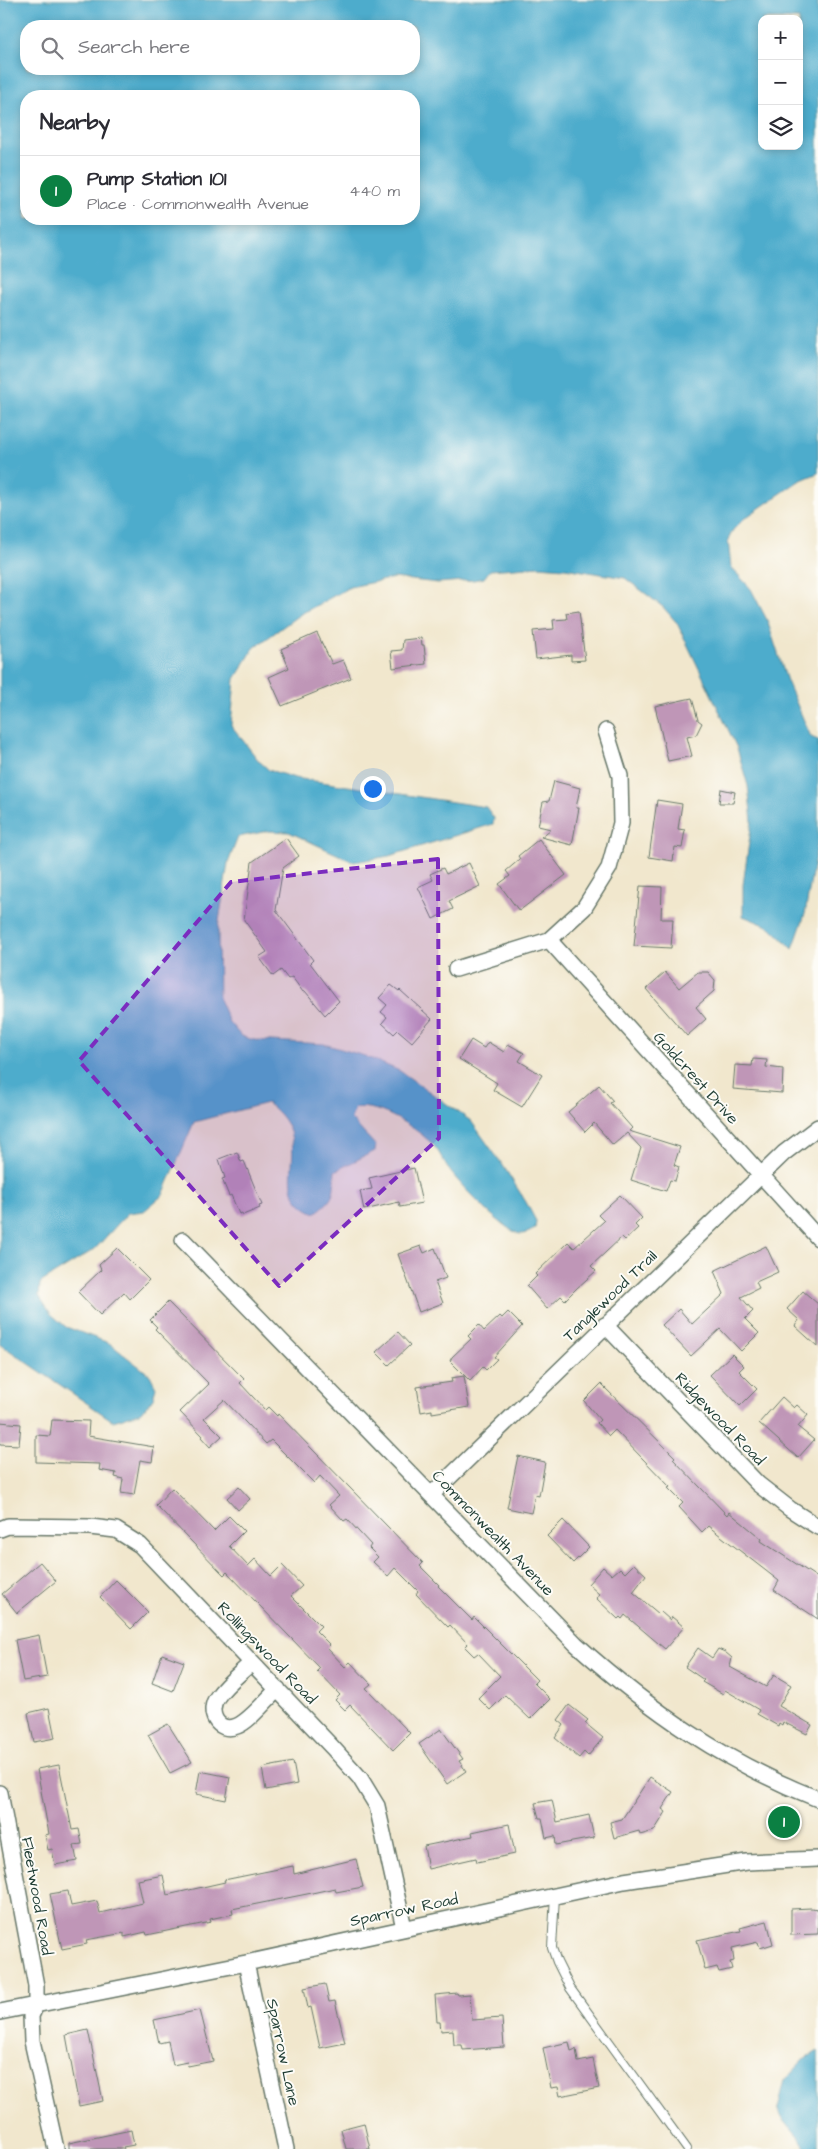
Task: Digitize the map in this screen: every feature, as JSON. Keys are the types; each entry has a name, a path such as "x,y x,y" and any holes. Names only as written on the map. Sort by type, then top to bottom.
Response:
{"street":[{"path":"456,969 550,940 584,908 608,868 621,823 620,776 606,731"},
{"name":"Goldcrest Drive","path":"550,940 760,1176 818,1238"},
{"name":"Tanglewood Trail","path":"431,1495 784,1153 818,1127"},
{"name":"Commonwealth Avenue","path":"183,1240 576,1644 656,1711 716,1751 791,1788 818,1799"},
{"name":"Ridgewood Road","path":"605,1325 758,1484 790,1509 818,1527"},
{"name":"Rollingswood Road","path":"0,1529 8,1526 90,1527 116,1530 140,1545 251,1663 278,1689 354,1772 377,1806 404,1928"},
{"path":"251,1663 217,1696 212,1714 216,1722 229,1728 238,1726 245,1722 278,1689"},
{"name":"Fleetwood Road","path":"0,1793 36,1986 36,2005 31,2016 32,2041 56,2149"},
{"name":"Sparrow Road","path":"0,2012 246,1963 624,1881 747,1862 818,1859"},
{"name":"Sparrow Lane","path":"246,1963 286,2149"}],"lane":[{"path":"555,1896 552,1948 570,1988 687,2149"}],"highlighted area":[{"path":"438,859 439,1138 279,1286 79,1061 231,882"}],"water":[{"path":"0,0 818,0 818,473 799,481 745,518 733,530 728,540 731,567 751,589 767,620 787,681 811,737 818,740 818,839 805,914 793,949 770,927 743,916 743,885 752,821 748,786 737,748 677,623 663,607 625,578 565,568 539,566 490,570 484,578 438,583 394,578 350,587 299,615 254,648 235,679 231,725 259,761 269,770 295,778 486,807 494,818 493,824 389,856 354,862 289,832 268,831 238,837 228,863 218,928 219,999 229,1022 241,1036 254,1040 324,1044 365,1056 400,1071 471,1121 526,1202 536,1221 535,1229 522,1234 509,1229 479,1203 460,1183 447,1167 437,1149 428,1140 398,1119 376,1110 355,1108 351,1119 376,1146 375,1151 335,1171 332,1196 315,1213 302,1205 295,1196 291,1175 292,1139 284,1120 267,1103 194,1122 163,1195 144,1211 128,1213 95,1249 40,1283 39,1296 51,1314 66,1327 109,1343 150,1375 156,1387 153,1398 142,1412 113,1421 0,1344"},
{"path":"818,2051 818,2149 808,2149 782,2118 778,2108 785,2080 805,2059"}],"building":[{"path":"579,611 585,660 571,661 571,655 536,659 533,631 554,629 553,620 567,619 566,613"},
{"path":"317,633 332,664 343,660 351,678 282,706 269,677 289,668 281,649"},
{"path":"421,638 422,645 424,645 426,664 393,668 391,651 402,650 403,640"},
{"path":"692,698 698,720 702,723 696,735 687,737 692,756 668,761 655,706"},
{"path":"554,781 580,788 576,808 579,808 572,845 541,837 551,829 538,826 543,802 549,801"},
{"path":"721,789 735,792 733,803 719,803"},
{"path":"657,800 682,804 678,829 685,830 682,848 675,847 673,861 649,857"},
{"path":"286,838 299,856 283,868 276,910 313,960 310,963 339,1001 325,1015 305,991 303,992 292,977 288,979 281,970 273,976 259,957 267,952 244,920 252,862"},
{"path":"539,839 566,875 519,911 499,884 510,876 506,871 520,859 518,856"},
{"path":"469,863 480,886 449,901 453,909 433,919 418,887 433,880 430,874 443,868 446,874"},
{"path":"640,886 662,887 661,919 673,919 671,948 634,946"},
{"path":"665,972 679,988 698,972 708,972 715,980 714,991 696,1007 706,1019 687,1036 646,989"},
{"path":"391,985 400,990 432,1019 412,1042 398,1030 394,1034 382,1023 387,1017 381,1012 387,1005 379,998"},
{"path":"471,1040 484,1048 488,1042 504,1052 508,1044 524,1053 519,1061 542,1075 522,1107 493,1090 497,1083 459,1059"},
{"path":"753,1059 767,1060 766,1067 783,1069 782,1093 733,1089 735,1065 752,1066"},
{"path":"599,1085 613,1101 610,1103 632,1128 629,1131 680,1147 674,1165 679,1167 675,1181 670,1180 666,1191 631,1180 641,1148 627,1133 613,1145 594,1123 585,1132 568,1112"},
{"path":"237,1152 241,1162 244,1161 262,1205 259,1206 260,1208 243,1215 242,1213 239,1214 231,1195 229,1196 222,1179 225,1178 219,1159"},
{"path":"414,1168 422,1203 400,1207 399,1202 364,1210 360,1191 372,1189 369,1178"},
{"path":"620,1195 642,1218 635,1225 638,1228 625,1240 622,1237 591,1266 596,1271 565,1300 561,1296 547,1309 527,1286 537,1276 535,1274 568,1242 574,1248 604,1221 598,1215"},
{"path":"421,1246 424,1253 435,1248 446,1278 435,1282 443,1303 419,1312 398,1254"},
{"path":"766,1246 778,1272 756,1282 759,1288 741,1297 753,1311 745,1319 759,1333 741,1351 720,1329 691,1356 662,1325 679,1309 692,1324 724,1294 714,1271"},
{"path":"117,1248 149,1280 130,1299 124,1292 100,1315 78,1292 101,1270 99,1265"},
{"path":"803,1291 818,1304 818,1347 795,1326 799,1320 787,1309"},
{"path":"168,1302 244,1379 240,1383 265,1410 268,1407 277,1416 278,1414 423,1563 420,1566 438,1586 472,1620 474,1617 537,1680 534,1683 550,1699 530,1719 505,1695 490,1710 478,1698 500,1676 478,1653 474,1656 465,1647 468,1644 450,1625 448,1627 416,1594 418,1591 395,1568 388,1576 373,1562 378,1557 369,1548 371,1545 347,1519 344,1521 329,1505 339,1496 320,1476 314,1483 271,1440 266,1444 224,1400 204,1418 222,1436 210,1447 201,1437 203,1436 180,1412 209,1384 155,1329 157,1327 150,1320"},
{"path":"508,1312 522,1326 494,1357 497,1359 486,1370 483,1367 470,1381 450,1361 452,1357 471,1339 468,1336 479,1325 484,1331 500,1316 502,1318"},
{"path":"398,1332 410,1345 389,1365 376,1352"},
{"path":"732,1354 744,1366 739,1371 757,1389 740,1406 710,1375"},
{"path":"464,1376 469,1407 432,1413 432,1410 421,1412 417,1387 452,1382 451,1378"},
{"path":"601,1384 675,1457 673,1459 727,1515 729,1512 762,1539 761,1541 818,1578 818,1619 774,1590 779,1581 708,1526 702,1532 679,1507 683,1503 668,1488 670,1487 615,1430 609,1436 597,1423 600,1420 584,1401"},
{"path":"782,1397 794,1408 797,1405 808,1415 798,1427 814,1440 798,1458 759,1423"},
{"path":"52,1420 89,1421 88,1436 154,1447 152,1462 140,1460 134,1495 121,1493 123,1479 115,1477 116,1473 99,1470 100,1464 36,1462 36,1435 50,1436"},
{"path":"0,1422 21,1424 19,1445 0,1444"},
{"path":"518,1456 545,1462 539,1496 535,1495 531,1513 507,1508"},
{"path":"239,1487 250,1499 238,1510 227,1498"},
{"path":"172,1488 214,1531 229,1516 244,1531 229,1546 248,1566 255,1559 271,1576 282,1565 302,1586 291,1596 321,1626 316,1631 330,1645 327,1648 345,1667 350,1662 371,1684 366,1688 410,1733 393,1750 350,1705 345,1710 335,1700 340,1695 317,1671 320,1668 227,1572 224,1575 156,1505"},
{"path":"563,1520 589,1547 573,1563 547,1536"},
{"path":"40,1562 56,1581 17,1613 2,1594"},
{"path":"634,1564 646,1575 633,1592 659,1614 661,1612 670,1620 672,1617 684,1627 665,1649 625,1615 622,1619 620,1617 618,1619 596,1598 600,1595 588,1584 603,1567 612,1575 620,1568 625,1573"},
{"path":"116,1580 148,1612 131,1629 100,1597"},
{"path":"39,1635 47,1677 23,1681 15,1640"},
{"path":"698,1648 712,1658 718,1649 725,1652 732,1658 730,1667 766,1687 774,1675 791,1685 779,1706 812,1725 807,1734 783,1722 782,1725 779,1723 778,1726 757,1714 759,1710 725,1690 723,1694 702,1682 704,1680 685,1667"},
{"path":"162,1654 184,1662 173,1691 152,1683"},
{"path":"569,1705 588,1720 585,1723 603,1738 588,1756 584,1752 579,1758 555,1738 564,1725 558,1720"},
{"path":"49,1708 55,1738 34,1742 28,1713"},
{"path":"168,1724 192,1762 170,1773 148,1735"},
{"path":"441,1729 463,1759 459,1761 466,1771 447,1784 419,1744"},
{"path":"293,1762 297,1784 266,1790 262,1768"},
{"path":"59,1765 72,1830 79,1829 82,1844 74,1845 77,1861 55,1865 52,1849 48,1850 45,1835 49,1834 37,1769"},
{"path":"200,1771 230,1777 226,1800 196,1794"},
{"path":"650,1777 673,1792 662,1809 666,1812 654,1831 640,1835 639,1831 614,1838 610,1822 622,1819"},
{"path":"552,1800 557,1822 589,1815 594,1838 556,1845 555,1836 546,1838 542,1818 539,1818 535,1803"},
{"path":"509,1824 515,1854 477,1862 476,1858 428,1869 424,1846 473,1836 472,1832"},
{"path":"356,1859 363,1887 336,1892 335,1888 232,1909 233,1914 210,1919 211,1922 147,1935 146,1932 124,1937 124,1933 86,1940 87,1944 62,1949 50,1894 68,1891 71,1906 97,1901 100,1913 143,1903 138,1880 163,1875 167,1895 225,1882 224,1880 293,1866 294,1874"},
{"path":"791,1909 818,1909 818,1934 791,1935"},
{"path":"767,1921 773,1944 760,1948 758,1942 732,1948 734,1961 730,1962 732,1969 719,1972 717,1967 705,1970 697,1940 741,1931 740,1928"},
{"path":"325,1984 329,2002 335,2001 345,2043 320,2048 311,2007 308,2008 304,1988"},
{"path":"457,1993 458,1995 470,1994 472,2020 502,2018 504,2047 463,2050 462,2045 454,2045 453,2030 441,2031 440,2022 437,2022 435,1995"},
{"path":"200,2010 213,2061 188,2066 187,2062 173,2065 168,2041 159,2043 154,2020"},
{"path":"88,2030 103,2101 79,2106 66,2035"},
{"path":"569,2042 571,2051 576,2049 578,2062 593,2059 599,2088 560,2096 558,2087 551,2088 543,2048"},
{"path":"364,2123 370,2149 346,2149 341,2129"},
{"path":"131,2130 134,2145 123,2147 124,2149 69,2149 69,2143"}],"place":[{"name":"Pump Station 101","path":"784,1822"}]}
